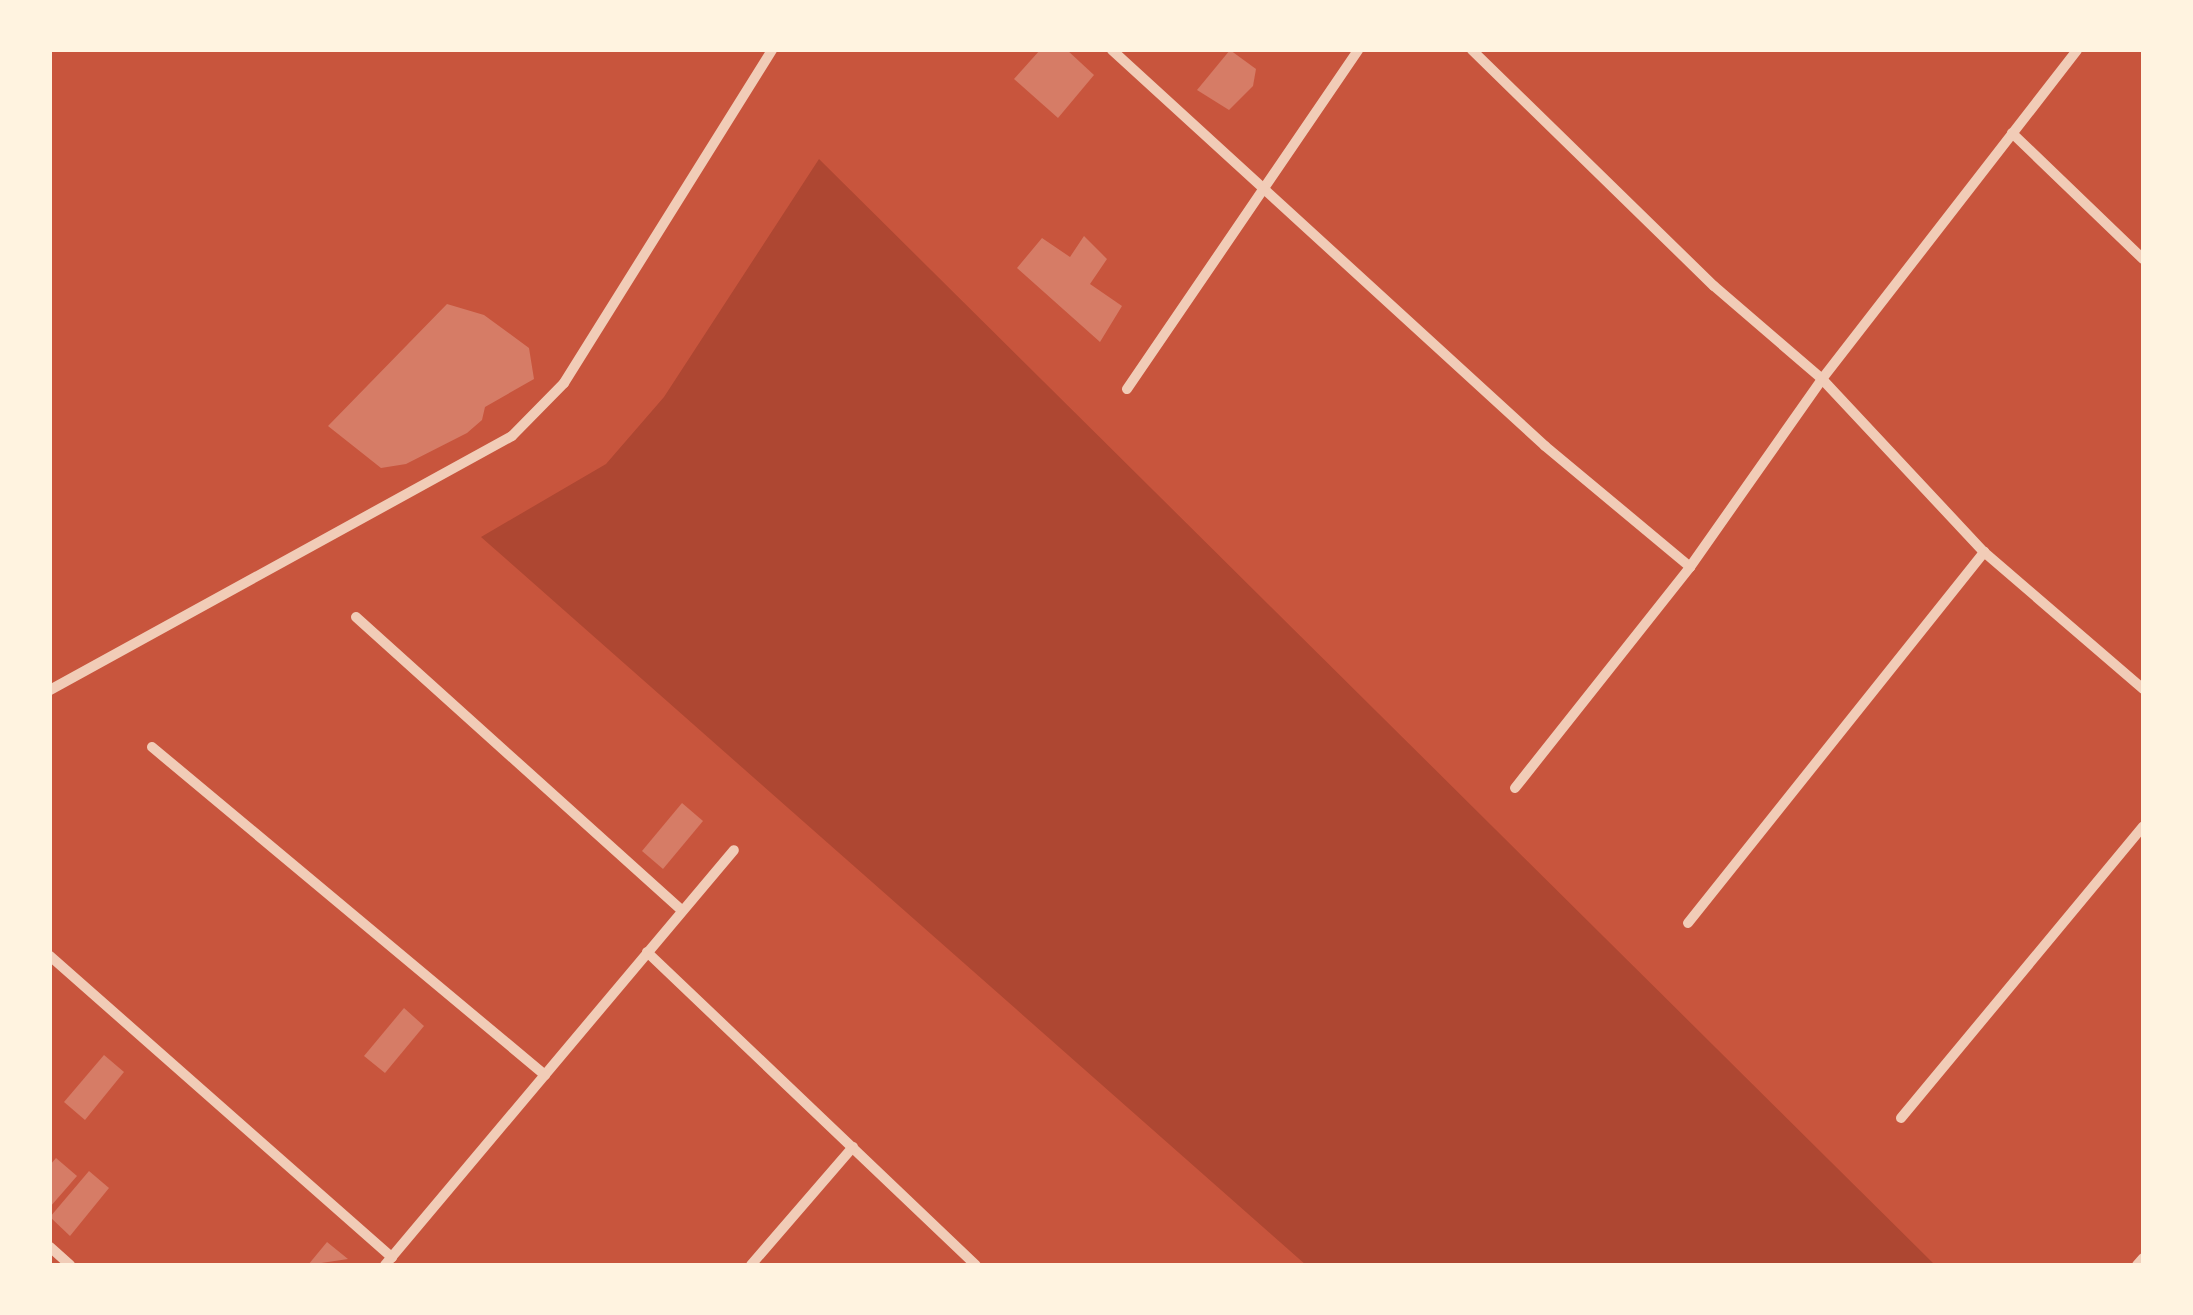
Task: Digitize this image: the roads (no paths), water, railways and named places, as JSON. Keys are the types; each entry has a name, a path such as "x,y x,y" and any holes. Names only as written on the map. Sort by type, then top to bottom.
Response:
{"street":[{"path":"50,690 512,436 564,383 772,50"},
{"path":"1112,50 1262,192 1690,567"},
{"path":"1127,389 1358,50"},
{"path":"1472,50 1714,286 1822,379 1984,552 2143,688"},
{"path":"1515,788 1690,567 1822,379 2077,50"},
{"path":"2012,133 2143,259"},
{"path":"1688,923 1984,552"},
{"path":"356,617 682,911"},
{"path":"152,748 545,1075"},
{"path":"1901,1118 2143,826"},
{"path":"50,956 388,1262 734,850"},
{"path":"647,952 976,1265"},
{"path":"751,1265 853,1147"},
{"path":"50,1247 70,1265"},
{"path":"2137,1265 2143,1258"}]}
